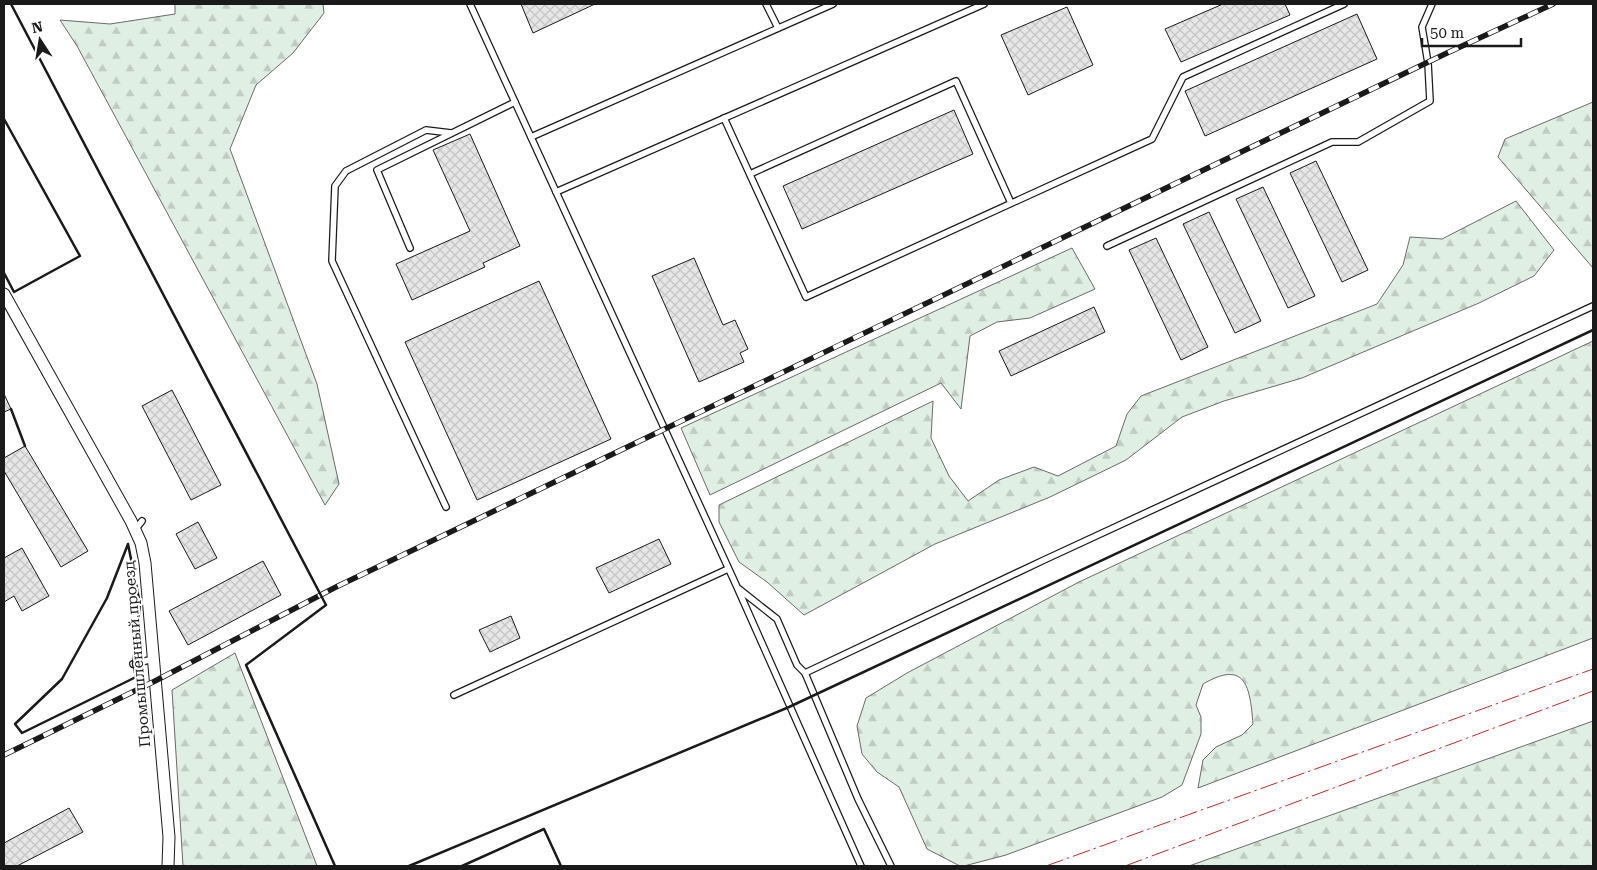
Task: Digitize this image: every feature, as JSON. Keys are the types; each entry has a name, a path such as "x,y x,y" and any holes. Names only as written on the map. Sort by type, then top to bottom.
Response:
{"street":[{"name":"Промышленный проезд","path":"4,294 139,526 145,563 169,837 168,866"}],"lane":[{"path":"470,4 737,588 861,866"},
{"path":"766,4 778,28"},
{"path":"530,137 833,4"},
{"path":"556,192 984,4"},
{"path":"724,118 806,297 1152,139 1183,77 1344,4"},
{"path":"1107,246 1332,142 1358,142 1430,101 1428,63 1422,27 1432,4"},
{"path":"750,174 956,81 1011,203"},
{"path":"410,248 377,170 515,102"},
{"path":"446,507 332,261 335,186 346,171 426,130 451,133"},
{"path":"805,673 1044,560 1593,306"},
{"path":"454,695 728,570"},
{"path":"737,588 777,618 798,665 805,673 858,799 891,866"},
{"path":"133,664 153,659"}],"green space":[{"path":"175,4 323,4 324,13 293,53 256,85 230,149 317,384 339,484 325,505 77,46 60,20 110,24 175,14"},
{"path":"1593,102 1593,268 1498,157 1505,139"},
{"path":"1516,201 1554,250 1534,276 1479,303 1302,378 1224,401 1182,417 1126,460 1050,497 935,544 804,615 767,582 739,562 719,522 719,505 933,401 931,438 949,476 968,501 999,480 1034,467 1058,476 1116,446 1127,414 1141,396 1377,304 1403,265 1410,237 1442,239"},
{"path":"1072,248 1095,289 1030,318 997,322 970,336 961,409 941,383 710,495 681,428"},
{"path":"1593,341 1593,638 1198,788 1203,760 1216,747 1242,735 1253,724 1250,699 1243,681 1237,676 1229,674 1217,677 1203,684 1196,705 1201,717 1201,734 1182,785 1162,797 1006,855 964,866 960,866 927,849 899,787 877,772 862,754 857,726 866,698 907,673 1079,582"},
{"path":"235,653 317,866 183,866 172,690"},
{"path":"1593,721 1593,866 1189,866"}],"building":[{"path":"521,4 595,4 533,33"},
{"path":"1223,4 1285,4 1290,15 1181,62 1165,29"},
{"path":"1067,7 1093,65 1028,95 1001,35"},
{"path":"1357,14 1377,59 1205,136 1185,91"},
{"path":"954,110 973,154 802,229 783,186"},
{"path":"470,134 520,246 483,263 485,267 412,300 396,264 470,231 433,150"},
{"path":"1316,161 1368,270 1342,282 1290,173"},
{"path":"1263,187 1315,296 1288,308 1236,199"},
{"path":"1209,212 1261,321 1235,333 1183,224"},
{"path":"1156,238 1208,347 1181,360 1129,250"},
{"path":"694,258 723,325 735,320 748,349 740,353 744,362 699,382 652,276"},
{"path":"539,281 611,439 477,500 405,342"},
{"path":"1094,307 1105,332 1011,376 999,351"},
{"path":"172,390 221,485 191,500 142,406"},
{"path":"4,394 11,409 4,412"},
{"path":"25,446 88,551 61,567 4,471 4,458"},
{"path":"198,522 217,558 195,569 176,534"},
{"path":"659,539 671,564 609,593 596,568"},
{"path":"22,548 49,596 22,611 14,596 4,602 4,558"},
{"path":"263,561 281,595 188,645 169,611"},
{"path":"511,616 520,638 490,652 479,630"},
{"path":"69,808 83,832 17,866 4,866 4,843"}],"railway":[{"path":"4,755 155,681 336,587 1447,53 1553,4"}],"wall":[{"path":"11,4 326,605 246,665 335,866"},
{"path":"4,119 80,256 14,292 4,273"},
{"path":"409,866 789,707 1593,330"},
{"path":"11,409 25,446"},
{"path":"128,544 140,604 133,664 136,677 22,733 15,724 62,679 107,598 128,544"},
{"path":"462,866 544,829 561,866"}],"power":[{"path":"1046,866 1593,669"},
{"path":"1125,866 1593,691"}]}
